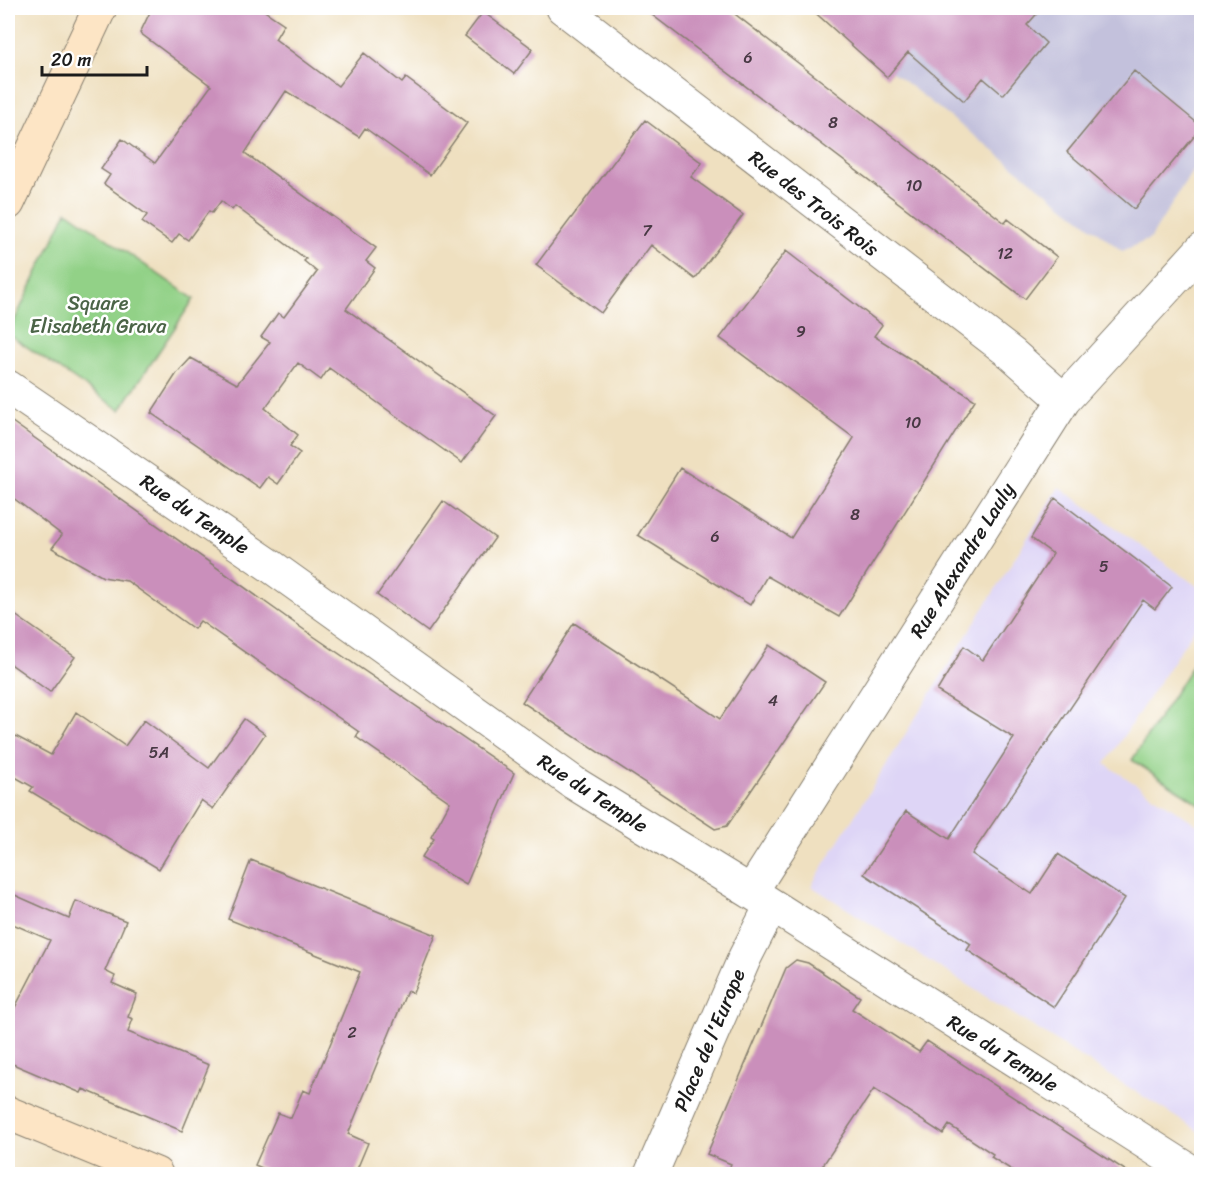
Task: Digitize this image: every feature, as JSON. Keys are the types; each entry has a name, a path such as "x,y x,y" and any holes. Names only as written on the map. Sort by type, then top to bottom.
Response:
{"main road":[{"path":"8,203 100,8"},
{"path":"8,1113 156,1174"}],"street":[{"name":"Rue des Trois Rois","path":"563,8 1012,354 1064,400"},
{"name":"Rue Alexandre Lauly","path":"761,899 1064,400 1202,249"},
{"name":"Rue du Temple","path":"8,387 268,564 574,783 1195,1174"},
{"name":"Place de l'Europe","path":"651,1174 745,957 761,899"}],"shaded area":[{"path":"810,8 1201,8 1201,157 1150,239 1122,251"},
{"path":"1059,487 1201,589 1201,619 1105,764 1201,827 1201,1133 811,886"}],"green space":[{"name":"Square Elisabeth Grava","path":"67,211 194,299 120,410 8,334"},
{"path":"1201,652 1201,805 1132,760"}],"building":[{"path":"152,8 260,8 284,24 275,39 338,86 364,53 402,83 406,78 467,123 430,175 365,128 359,137 286,91 245,153 376,248 366,261 375,268 346,309 496,416 462,463 329,368 321,380 298,363 265,408 298,435 290,446 300,453 278,484 268,477 260,488 151,413 177,373 191,358 237,384 270,342 261,337 278,313 284,317 317,272 304,261 306,259 235,206 232,210 221,201 212,213 209,211 188,240 179,234 172,243 142,222 147,215 104,184 110,175 101,169 122,139 155,163 211,86 140,33"},
{"path":"643,8 727,8 1005,223 1008,219 1057,257 1025,299"},
{"path":"810,8 1042,8 1027,25 1046,43 1003,95 983,78 964,101 908,52 887,77"},
{"path":"483,12 533,49 514,74 465,36"},
{"path":"1134,71 1202,127 1134,209 1067,152"},
{"path":"645,120 702,163 691,177 743,215 695,279 651,245 601,313 536,265"},
{"path":"786,251 882,325 874,336 975,400 839,617 767,576 750,605 638,535 680,468 791,538 854,438 720,338"},
{"path":"8,419 303,629 514,773 466,885 421,858 434,839 431,837 450,802 356,737 359,732 200,621 194,629 127,581 103,577 52,548 62,535 8,494"},
{"path":"1055,498 1172,587 1155,609 1143,600 972,854 1032,894 1058,854 1125,898 1054,1007 967,950 971,944 864,874 906,811 949,839 1014,738 937,691 964,646 983,660 1053,554 1031,538"},
{"path":"443,501 495,538 428,632 377,595"},
{"path":"8,610 75,657 50,692 8,662"},
{"path":"574,623 720,719 769,645 825,682 727,826 715,829 522,702"},
{"path":"76,712 125,746 144,720 209,768 244,719 265,734 213,809 201,800 159,869 30,791 33,787 8,773 8,732 51,755"},
{"path":"251,860 436,935 413,993 407,991 348,1134 368,1143 355,1174 276,1174 255,1165 278,1113 291,1118 303,1090 310,1093 360,972 228,919"},
{"path":"8,892 69,919 76,901 126,921 105,971 115,976 112,983 137,994 128,1017 133,1019 128,1032 209,1065 182,1131 83,1089 81,1093 8,1062 8,1021 50,940 8,922"},
{"path":"796,960 808,963 860,997 852,1009 919,1052 927,1041 1131,1174 1018,1174 991,1157 993,1154 949,1125 943,1134 874,1089 817,1174 727,1174 731,1164 707,1154 786,968"}]}
